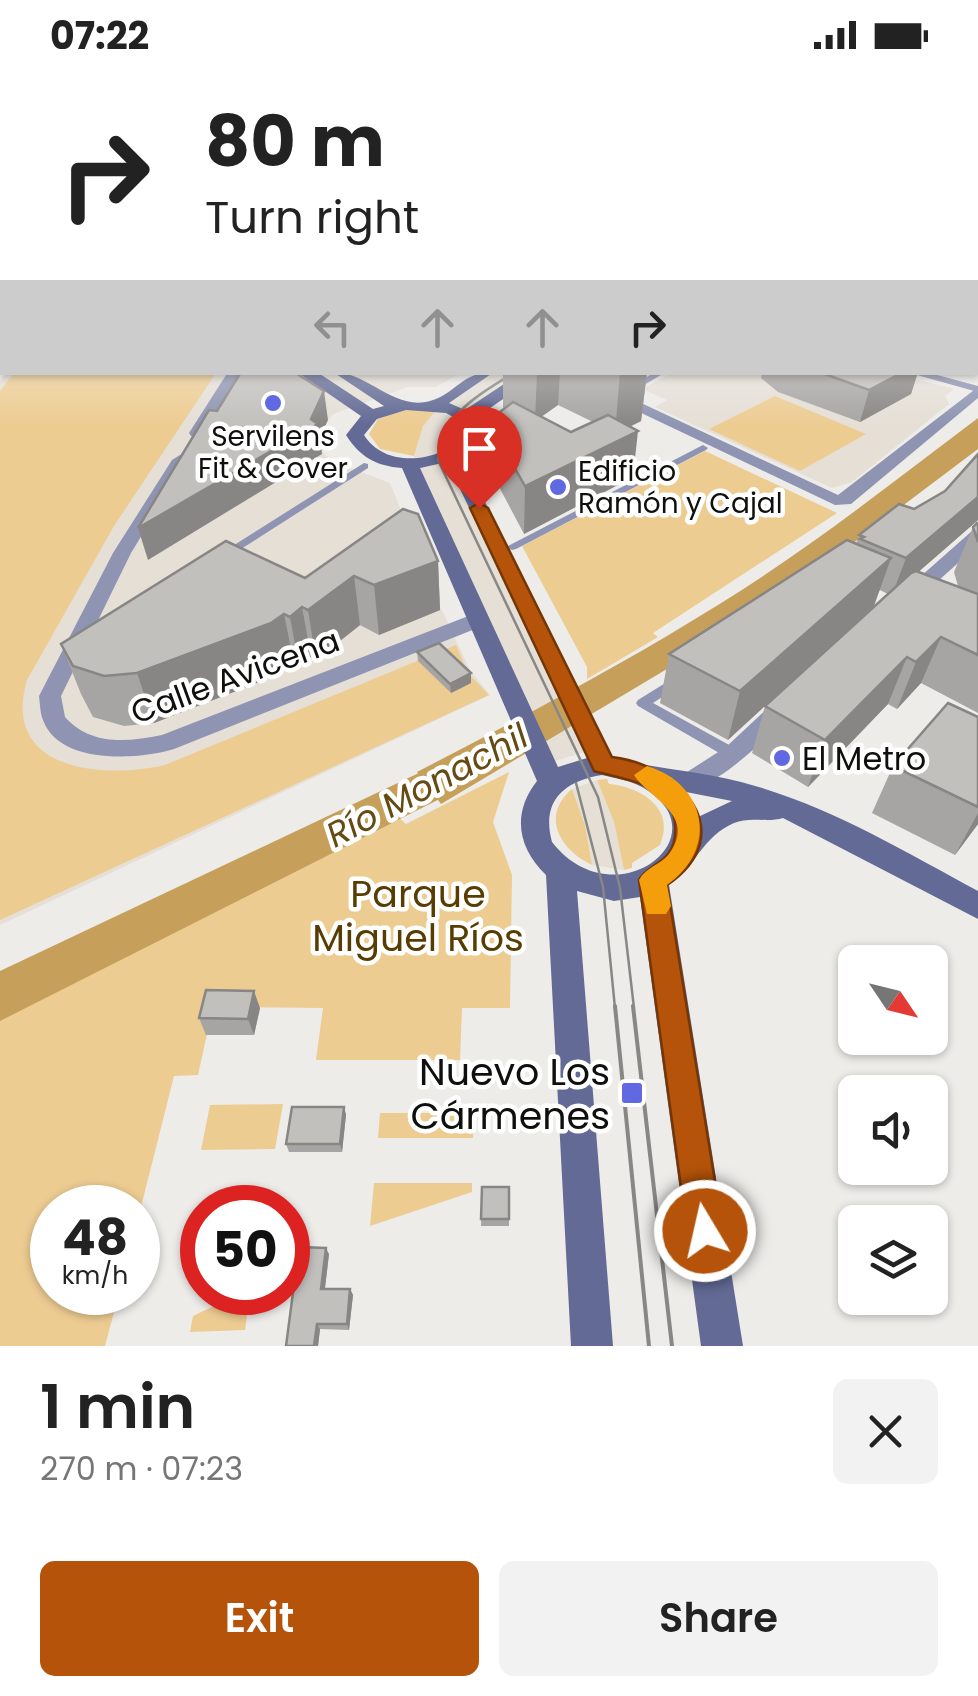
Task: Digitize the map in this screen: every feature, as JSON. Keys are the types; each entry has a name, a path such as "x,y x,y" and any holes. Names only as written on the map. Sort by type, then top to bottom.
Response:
{"main road":[{"path":"311,375 371,415"},
{"path":"345,375 396,406"},
{"path":"434,405 481,375"},
{"path":"467,416 529,375"},
{"path":"434,405 467,416 475,426 475,436 453,455 408,462 376,456 360,447 356,429 371,415 396,406 434,405"},
{"path":"453,455 600,755 656,779 676,796 688,818 688,843"},
{"path":"408,462 546,772 532,825 540,850 561,870 603,887 653,880 676,865 688,843 710,820 745,807 814,818"},
{"path":"546,772 572,770 600,755"},
{"path":"656,779 693,780 765,796 978,906"},
{"path":"561,870 592,1346"},
{"path":"653,880 722,1346"}],"street":[{"name":"Calle Avicena","path":"233,375 122,552 56,680 50,709 60,728 103,748 125,750 166,743 478,620"},
{"path":"568,375 707,446 835,500 845,500 862,488 978,390"},
{"path":"622,394 657,375"},
{"path":"922,375 978,390"},
{"path":"512,546 707,446"},
{"path":"211,564 364,466"},
{"path":"898,611 978,536"},
{"path":"690,672 643,703 726,750"},
{"path":"693,780 734,753 798,694"}],"shaded area":[{"path":"4,375 457,375 436,387 408,387 333,414 317,436 324,454 337,463 390,483 470,670 490,695 0,925 0,381"},
{"path":"489,375 523,375 465,413 449,435 588,751 552,762 414,456 423,426 436,410"},
{"path":"668,375 899,375 954,389 945,396 949,404 852,482 832,488 655,407 667,400 642,389"},
{"path":"597,780 614,822 624,870 592,865 585,825 572,789"}],"green space":[{"path":"12,375 215,375 114,526 27,680 23,711 29,734 43,751 88,769 114,771 165,765 456,645 468,673 489,695 0,920 0,391"},
{"path":"775,396 866,434 800,471 709,429"},
{"path":"402,410 436,410 423,426 414,456 380,449 369,434 378,419"},
{"path":"705,451 837,513 653,633 658,637 587,679 587,667 522,546"},
{"name":"Parque Miguel Ríos","path":"509,772 493,822 512,875 510,1008 462,1008 460,1060 316,1060 323,1008 213,1007 198,1075 174,1076 147,1185 30,1185 30,1315 113,1315 105,1346 0,1346 0,1006 398,817 406,824"},
{"path":"607,779 609,784 644,795 660,811 663,821 660,845 624,870 614,822 597,780"},
{"path":"572,789 585,825 592,865 571,851 558,831 557,810"},
{"path":"283,1104 275,1149 201,1150 210,1105"},
{"path":"380,1113 474,1113 473,1138 378,1138"},
{"path":"374,1183 472,1183 472,1192 370,1226"},
{"path":"247,1315 245,1330 190,1332 193,1316"}],"water":[{"path":"978,418 978,449 759,614 441,804 417,772 607,671 752,584"}],"building":[{"path":"239,375 299,375 324,391 311,419 318,424 138,528 209,410 217,411"},
{"path":"827,375 897,375 869,390"},
{"path":"513,402 571,432 608,415 638,431 525,486 488,421"},
{"path":"978,454 978,497 906,558 860,539 864,537 859,535 899,504 914,509 945,491"},
{"path":"403,509 418,514 438,561 374,585 354,576 308,610 302,607 290,617 284,614 271,623 137,673 104,676 73,666 61,644 226,541 305,578"},
{"path":"847,540 891,558 740,691 669,654"},
{"path":"916,571 978,594 978,655 941,637 916,662 907,657 825,740 765,706 911,573"},
{"path":"439,643 471,673 450,684 417,652"},
{"path":"948,703 978,717 978,807 893,766"},
{"path":"206,990 254,991 248,1019 199,1018"},
{"path":"292,1107 344,1107 340,1144 286,1144"},
{"path":"482,1187 509,1187 509,1219 481,1219"},
{"path":"310,1247 326,1248 321,1289 350,1289 347,1324 317,1324 314,1346 286,1346 290,1315 310,1315"}],"waterway":[{"name":"Río Monachil","path":"0,997 476,762"}],"tram line":[{"path":"510,375 464,407 447,430 438,460 598,797 620,888 634,1008"},
{"path":"576,783 603,887 615,1008"},
{"path":"615,1006 649,1346"},
{"path":"633,1006 672,1346"}],"slow traffic":[{"path":"647,775 676,796 688,818 688,843 676,865 653,880 657,906"}],"place":[{"name":"Servilens Fit & Cover","path":"273,403"},
{"name":"Edificio Ramón y Cajal","path":"558,487"},
{"name":"El Metro","path":"782,758"},
{"name":"Nuevo Los Cármenes","path":"632,1093"}],"route":[{"path":"479,508 598,746 602,764 630,768 656,779 676,796 688,818 688,843 676,865 653,880 705,1231"}]}
